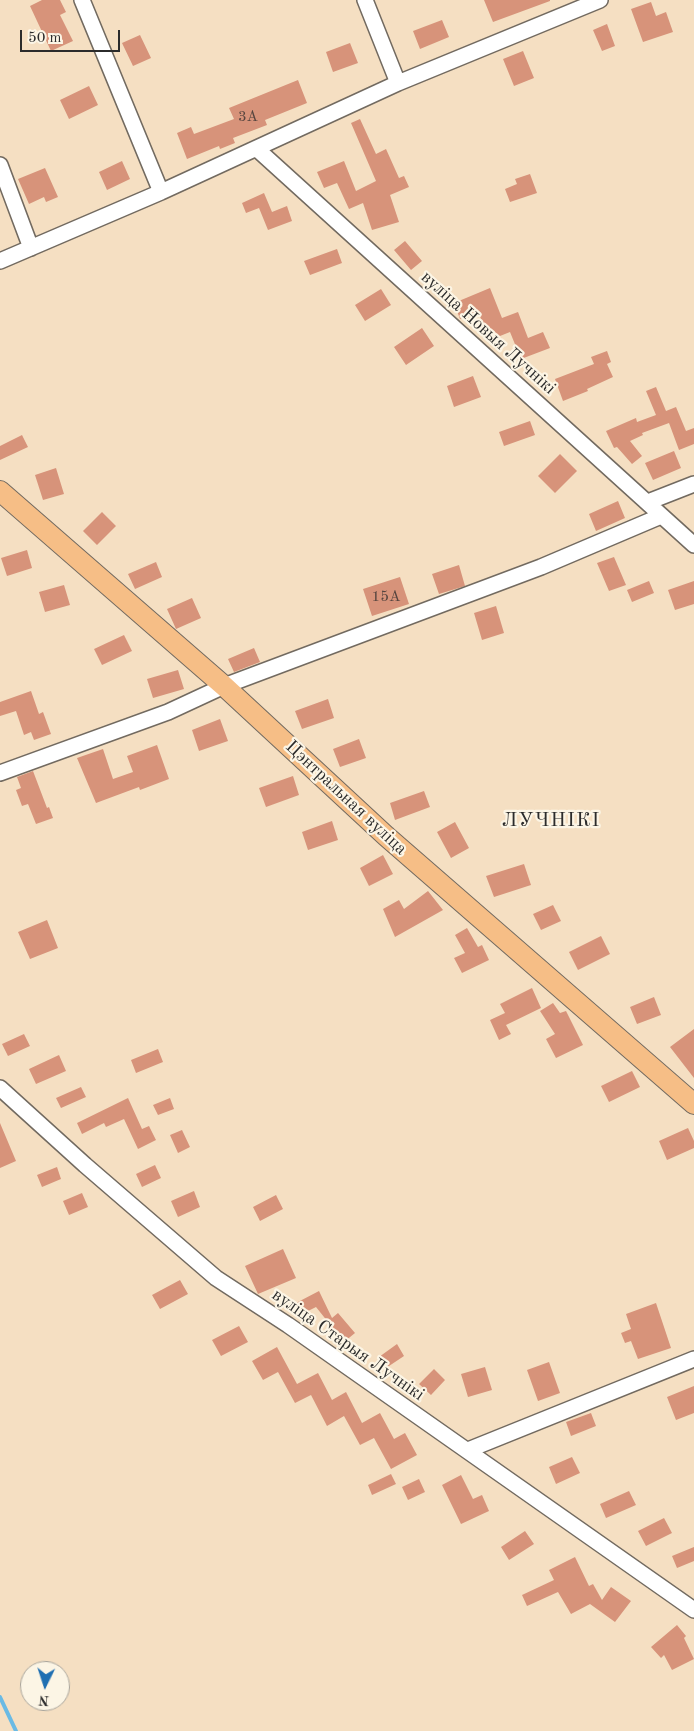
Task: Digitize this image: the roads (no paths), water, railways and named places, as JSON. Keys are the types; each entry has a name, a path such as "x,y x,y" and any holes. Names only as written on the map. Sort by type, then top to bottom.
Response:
{"main road":[{"name":"Цэнтральная вуліца","path":"0,491 224,686 386,836 694,1104"}],"street":[{"path":"82,0 161,192"},
{"path":"365,0 398,83"},
{"path":"0,261 161,192 398,83 600,0"},
{"name":"вуліца Новыя Лучнікі","path":"257,149 694,545"},
{"path":"0,165 31,248"},
{"path":"648,502 694,484"},
{"path":"0,773 168,712 224,686 541,567 661,516"},
{"name":"вуліца Старыя Лучнікі","path":"0,1088 85,1165 216,1278 468,1450 694,1610"},
{"path":"468,1450 694,1359"}],"waterway":[{"path":"0,1697 16,1731"}],"district":[{"name":"ЛУЧНІКІ","path":"551,821"}]}
